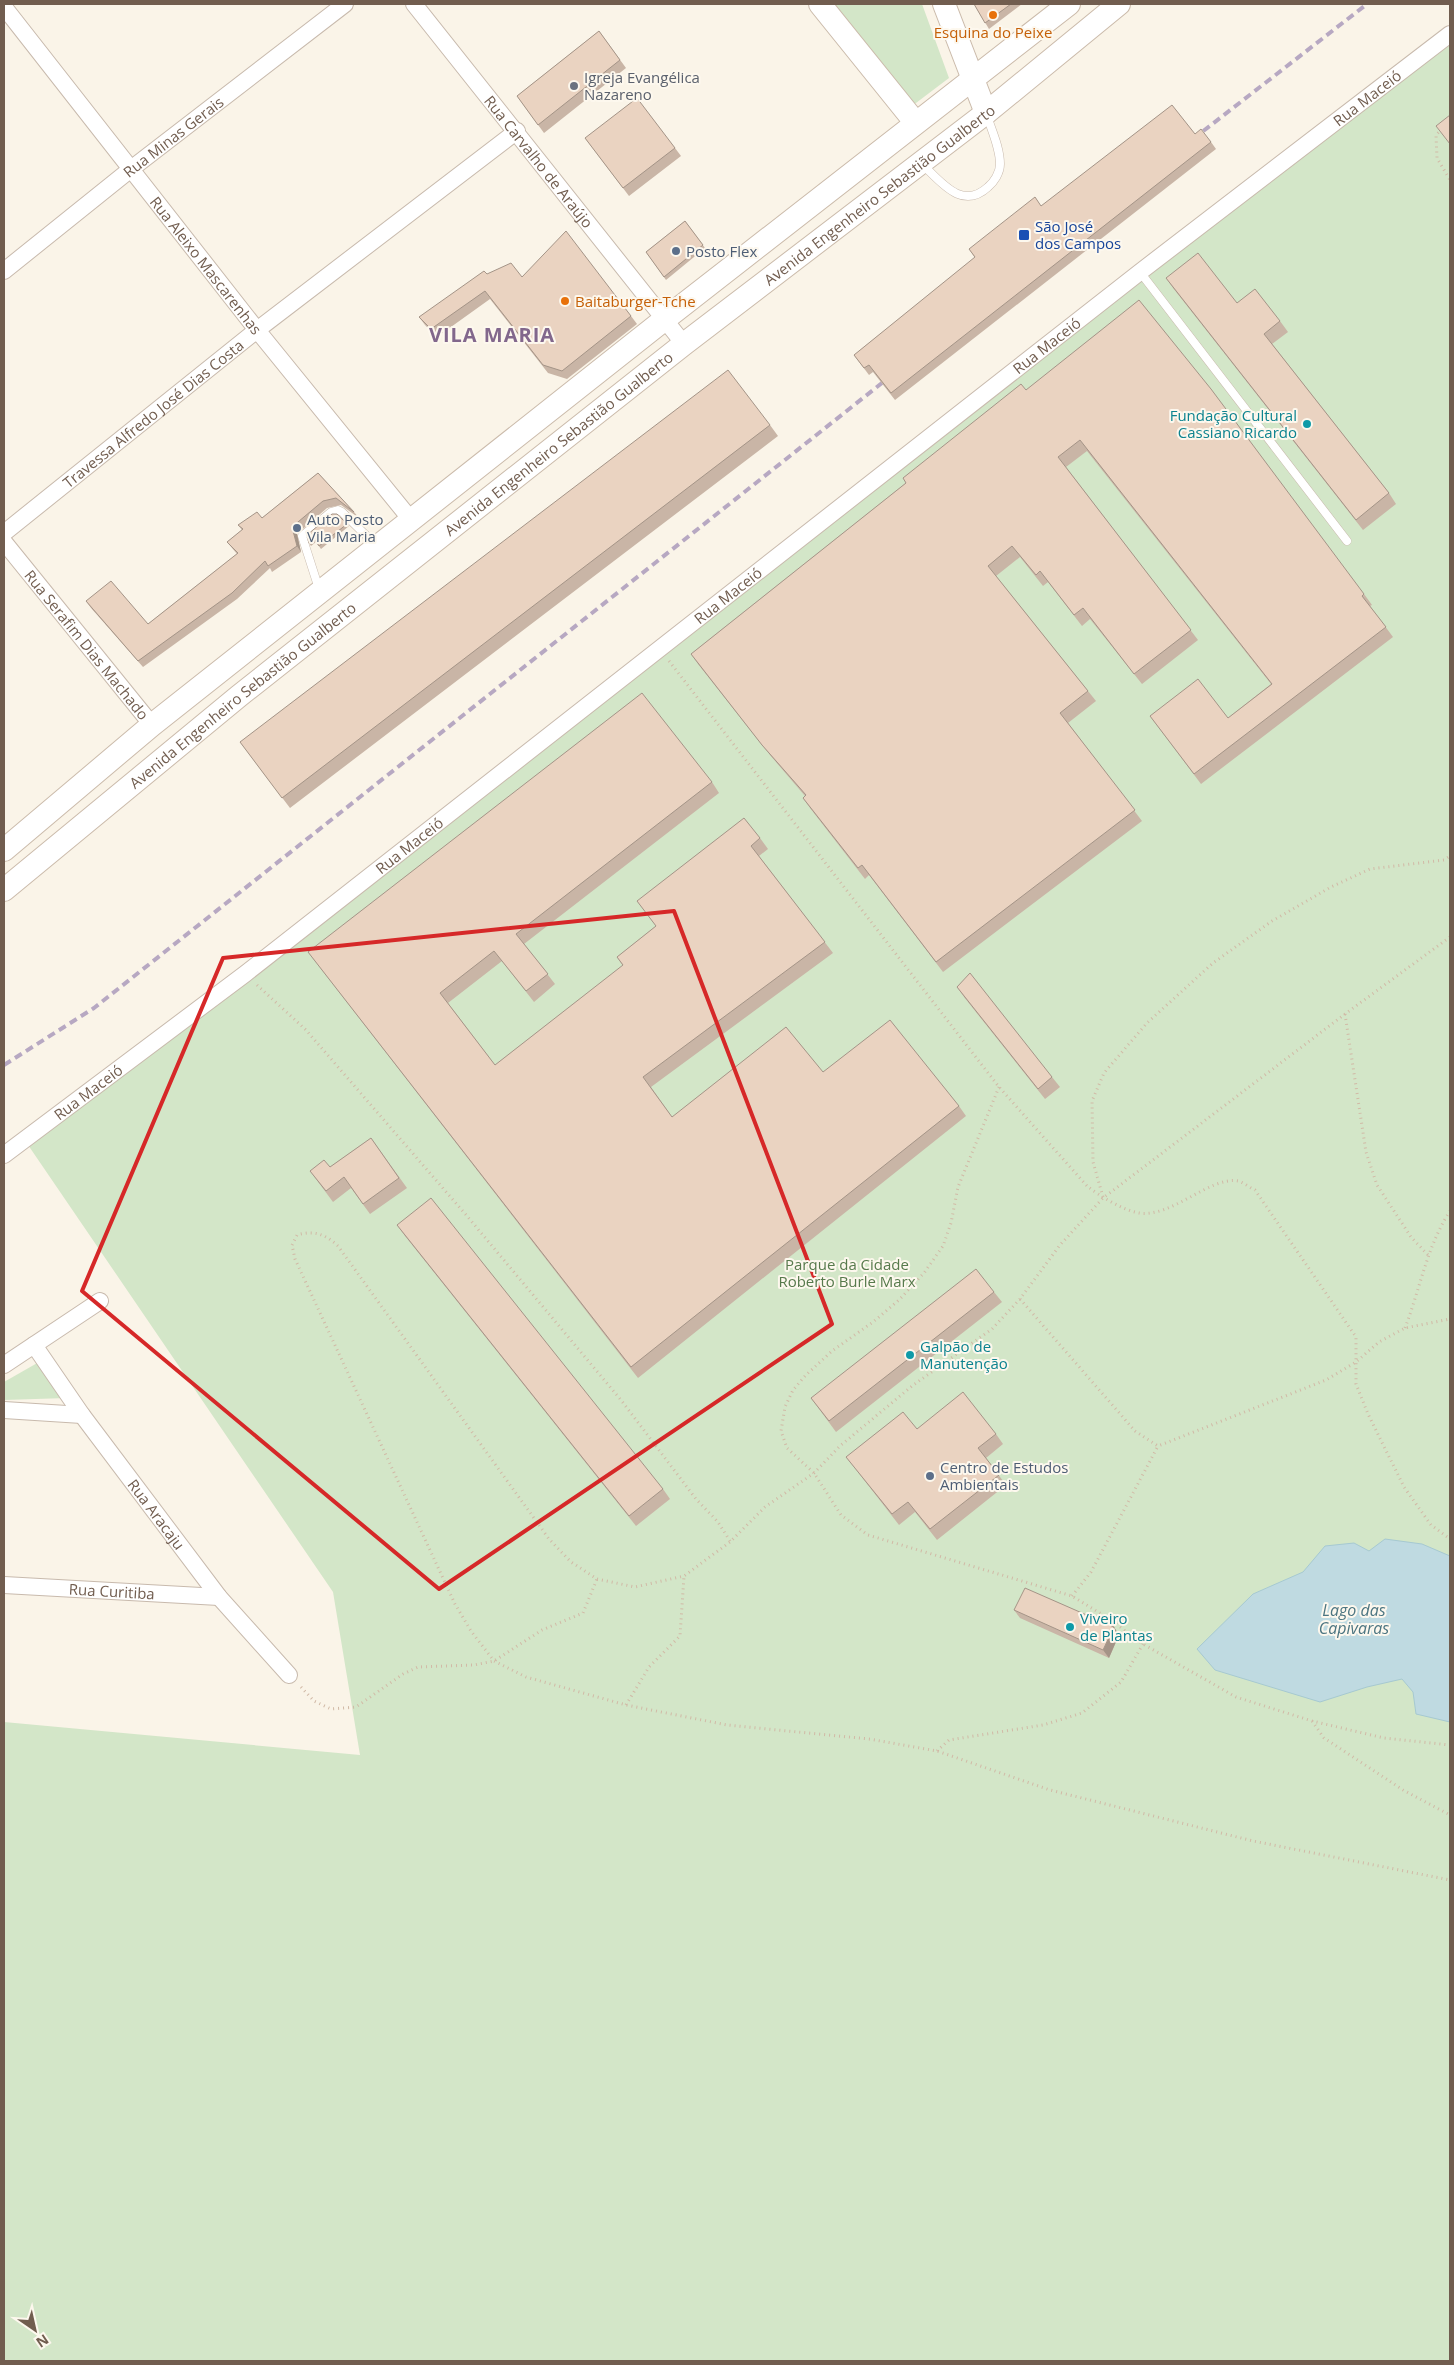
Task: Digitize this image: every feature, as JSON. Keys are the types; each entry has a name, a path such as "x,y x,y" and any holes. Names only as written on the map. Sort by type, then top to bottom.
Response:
{"main road":[{"path":"820,4 915,122"},
{"path":"944,4 975,79 986,113"},
{"name":"Avenida Engenheiro Sebastião Gualberto","path":"4,850 152,726 915,122 975,79 1069,4"},
{"name":"Avenida Engenheiro Sebastião Gualberto","path":"4,890 247,689 684,344 986,113 1119,4"}],"street":[{"name":"Rua Minas Gerais","path":"4,271 131,169 344,4"},
{"name":"Rua Carvalho de Araújo","path":"414,4 517,131 684,344"},
{"name":"Rua Aleixo Mascarenhas","path":"4,7 257,330 412,521"},
{"name":"Rua Maceió","path":"4,1155 246,974 1140,272 1450,34"},
{"name":"Travessa Alfredo José Dias Costa","path":"4,533 257,330 517,131"},
{"name":"Rua Serafim Dias Machado","path":"4,542 152,726"},
{"path":"4,1365 100,1301"},
{"name":"Rua Aracaju","path":"34,1345 82,1415 219,1597 289,1675"},
{"path":"4,1410 82,1415"},
{"name":"Rua Curitiba","path":"4,1585 219,1597"}],"lane":[{"path":"920,163 952,191 962,196 971,198 984,191 995,181 1000,166 986,113"},
{"path":"1140,272 1347,541"},
{"path":"320,593 303,542 305,533 331,512 338,510 378,548"}],"path":[{"path":"1446,124 1436,135 1437,158 1450,180"},
{"path":"661,650 998,1087 1087,1186 1103,1198 1139,1213 1160,1212 1216,1184 1238,1181 1255,1190 1356,1337 1356,1384 1404,1487 1431,1525 1450,1539"},
{"path":"1103,1198 1093,1162 1092,1101 1104,1073 1147,1022 1213,964 1272,921 1330,887 1370,869 1444,860 1450,856"},
{"path":"1450,937 1345,1014 1103,1198 1060,1245 1020,1299 992,1329 912,1386 840,1446 814,1473 765,1507 730,1542 684,1576 635,1588 597,1579 571,1562 549,1539 338,1246 327,1236 309,1232 297,1235 292,1245 295,1258 455,1604 471,1631 494,1661 526,1676 626,1705 727,1724 869,1738 936,1752 1050,1790 1253,1841 1450,1880"},
{"path":"246,974 306,1030 468,1216 621,1400 696,1499 718,1522 730,1542"},
{"path":"1345,1014 1366,1152 1377,1185 1411,1237 1429,1256"},
{"path":"998,1087 958,1187 951,1222 943,1246 924,1273 899,1300 832,1351 793,1390 785,1407 780,1431 787,1448 814,1473 841,1515 868,1534 1072,1596 1112,1620 1143,1644 1236,1697 1312,1721 1384,1738 1450,1745"},
{"path":"1405,1328 1433,1241 1450,1211"},
{"path":"1020,1299 1136,1431 1158,1446"},
{"path":"1072,1596 1091,1572 1158,1446 1326,1380 1356,1362 1379,1342 1405,1328 1450,1319"},
{"path":"626,1705 648,1668 680,1636 684,1576"},
{"path":"289,1675 314,1701 331,1709 356,1707 403,1674 418,1666 474,1665 494,1661 542,1630 583,1613 597,1579"},
{"path":"936,1752 949,1740 1043,1725 1082,1713 1121,1682 1143,1644"},
{"path":"1312,1721 1324,1738 1403,1790 1450,1816"}],"highlighted area":[{"path":"674,911 832,1324 439,1589 82,1291 223,958"}],"green space":[{"path":"827,4 922,4 949,78 912,106"},
{"name":"Parque da Cidade Roberto Burle Marx","path":"1450,41 1450,2361 4,2361 4,1722 360,1755 333,1592 26,1142 652,655"},
{"path":"39,1362 67,1398 4,1400 4,1382"}],"water":[{"name":"Lago das Capivaras","path":"1385,1539 1422,1544 1450,1556 1450,1722 1416,1714 1413,1692 1402,1679 1367,1687 1320,1702 1215,1670 1197,1649 1253,1594 1303,1572 1325,1546 1354,1543 1369,1551"}],"building":[{"path":"974,4 1011,4 985,23"},
{"name":"Igreja Evangélica Nazareno","path":"599,31 620,60 538,125 517,96"},
{"path":"637,98 675,148 623,188 585,138"},
{"path":"1172,105 1195,134 1201,129 1211,142 891,393 869,365 864,368 854,355 975,257 969,249 1035,197 1041,206"},
{"path":"1450,115 1450,144 1436,126"},
{"name":"Posto Flex","path":"685,221 703,245 664,277 646,252"},
{"name":"Baitaburger-Tche","path":"566,231 631,316 562,371 543,365 485,291 431,329 419,317 484,271 487,274 511,263 522,277"},
{"name":"Fundação Cultural Cassiano Ricardo","path":"1198,253 1237,303 1255,289 1280,321 1264,334 1389,493 1356,520 1166,278"},
{"path":"1139,300 1211,389 1364,594 1362,596 1386,627 1194,774 1150,716 1198,679 1228,718 1272,684 1080,440 1058,457 1191,630 1134,674 1083,608 1074,615 1040,571 1036,575 1012,546 988,566 1088,691 1060,713 1135,810 936,962 862,865 858,868 803,798 806,795 762,745 691,654 906,483 903,478 1021,384 1026,390"},
{"path":"728,370 770,425 282,798 240,742"},
{"path":"318,473 354,512 336,498 323,501 292,527 297,546 268,566 265,561 232,593 138,661 86,601 111,581 148,624 238,553 227,542 243,529 238,525 257,512 262,518"},
{"path":"332,514 337,514 347,524 319,546 315,540 309,543 307,535"},
{"path":"642,693 712,782 516,934 548,974 526,991 494,951 440,993 495,1065 623,965 617,957 656,926 637,901 744,818 760,838 751,846 825,942 643,1077 672,1117 786,1027 823,1072 890,1020 959,1106 631,1367 308,952"},
{"path":"970,973 1052,1077 1038,1089 957,987"},
{"path":"371,1138 399,1178 363,1204 344,1177 326,1191 310,1171 324,1160 330,1167"},
{"path":"431,1198 663,1489 629,1516 397,1225"},
{"path":"976,1269 994,1292 829,1421 811,1398"},
{"name":"Centro de Estudos Ambientais","path":"963,1392 996,1434 978,1448 999,1475 930,1529 908,1502 892,1514 846,1457 903,1412 917,1429"},
{"name":"Viveiro de Plantas","path":"1025,1588 1114,1627 1103,1650 1014,1610"}],"railway":[{"path":"1193,139 1367,4"},
{"path":"4,1065 94,1008 892,375"}],"place":[{"name":"Esquina do Peixe","path":"993,15"},
{"name":"Igreja Evangélica Nazareno","path":"574,86"},
{"name":"São José dos Campos","path":"1024,235"},
{"name":"Posto Flex","path":"676,251"},
{"name":"Baitaburger-Tche","path":"565,301"},
{"name":"Fundação Cultural Cassiano Ricardo","path":"1307,424"},
{"name":"Auto Posto Vila Maria","path":"297,528"},
{"name":"Galpão de Manutenção","path":"910,1355"},
{"name":"Centro de Estudos Ambientais","path":"930,1476"},
{"name":"Viveiro de Plantas","path":"1070,1627"}],"district":[{"name":"VILA MARIA","path":"492,334"}]}
